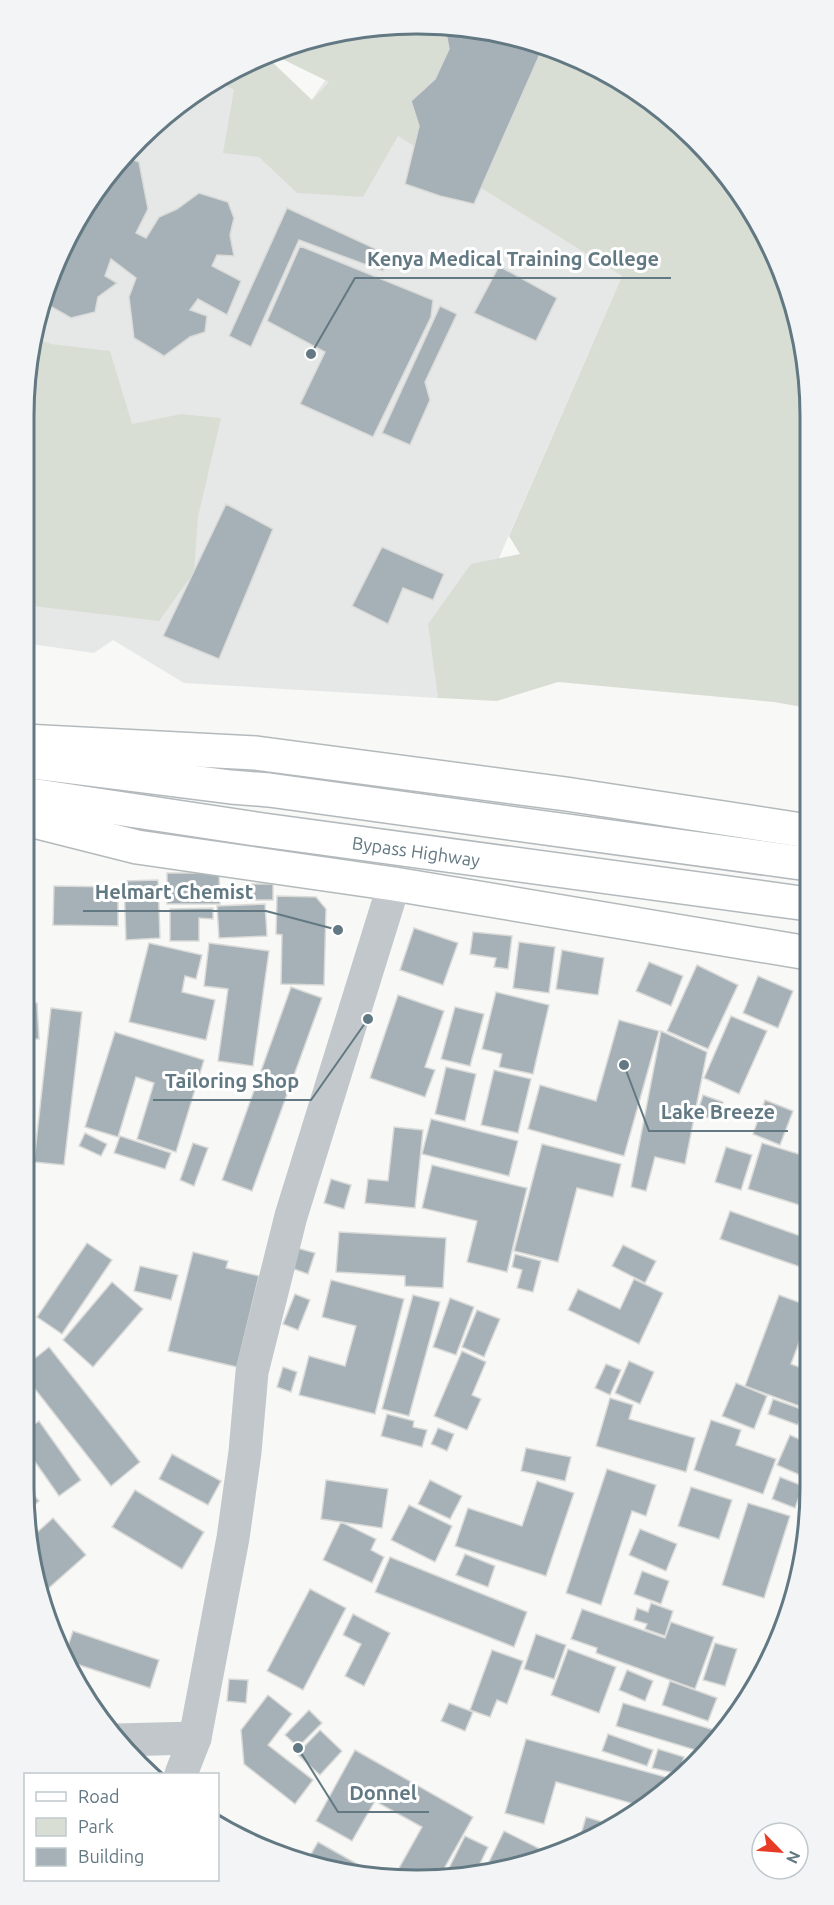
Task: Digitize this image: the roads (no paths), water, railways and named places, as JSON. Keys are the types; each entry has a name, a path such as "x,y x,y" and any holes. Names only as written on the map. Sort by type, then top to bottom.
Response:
{"main road":[{"path":"34,742 256,753 566,794 800,830"},
{"path":"34,761 269,790 800,863"},
{"name":"Bypass Highway","path":"34,796 263,830 800,903"},
{"path":"34,821 137,847 394,884 800,952"}],"street":[{"path":"181,1773 195,1738 233,1538 245,1452 252,1372 291,1216 394,884"},
{"path":"129,1740 195,1738"}],"place":[{"name":"Kenya Medical Training College","path":"311,354"},
{"name":"Helmart Chemist","path":"338,930"},
{"name":"Tailoring Shop","path":"368,1019"},
{"name":"Lake Breeze","path":"624,1065"},
{"name":"Donnel","path":"298,1748"}]}
